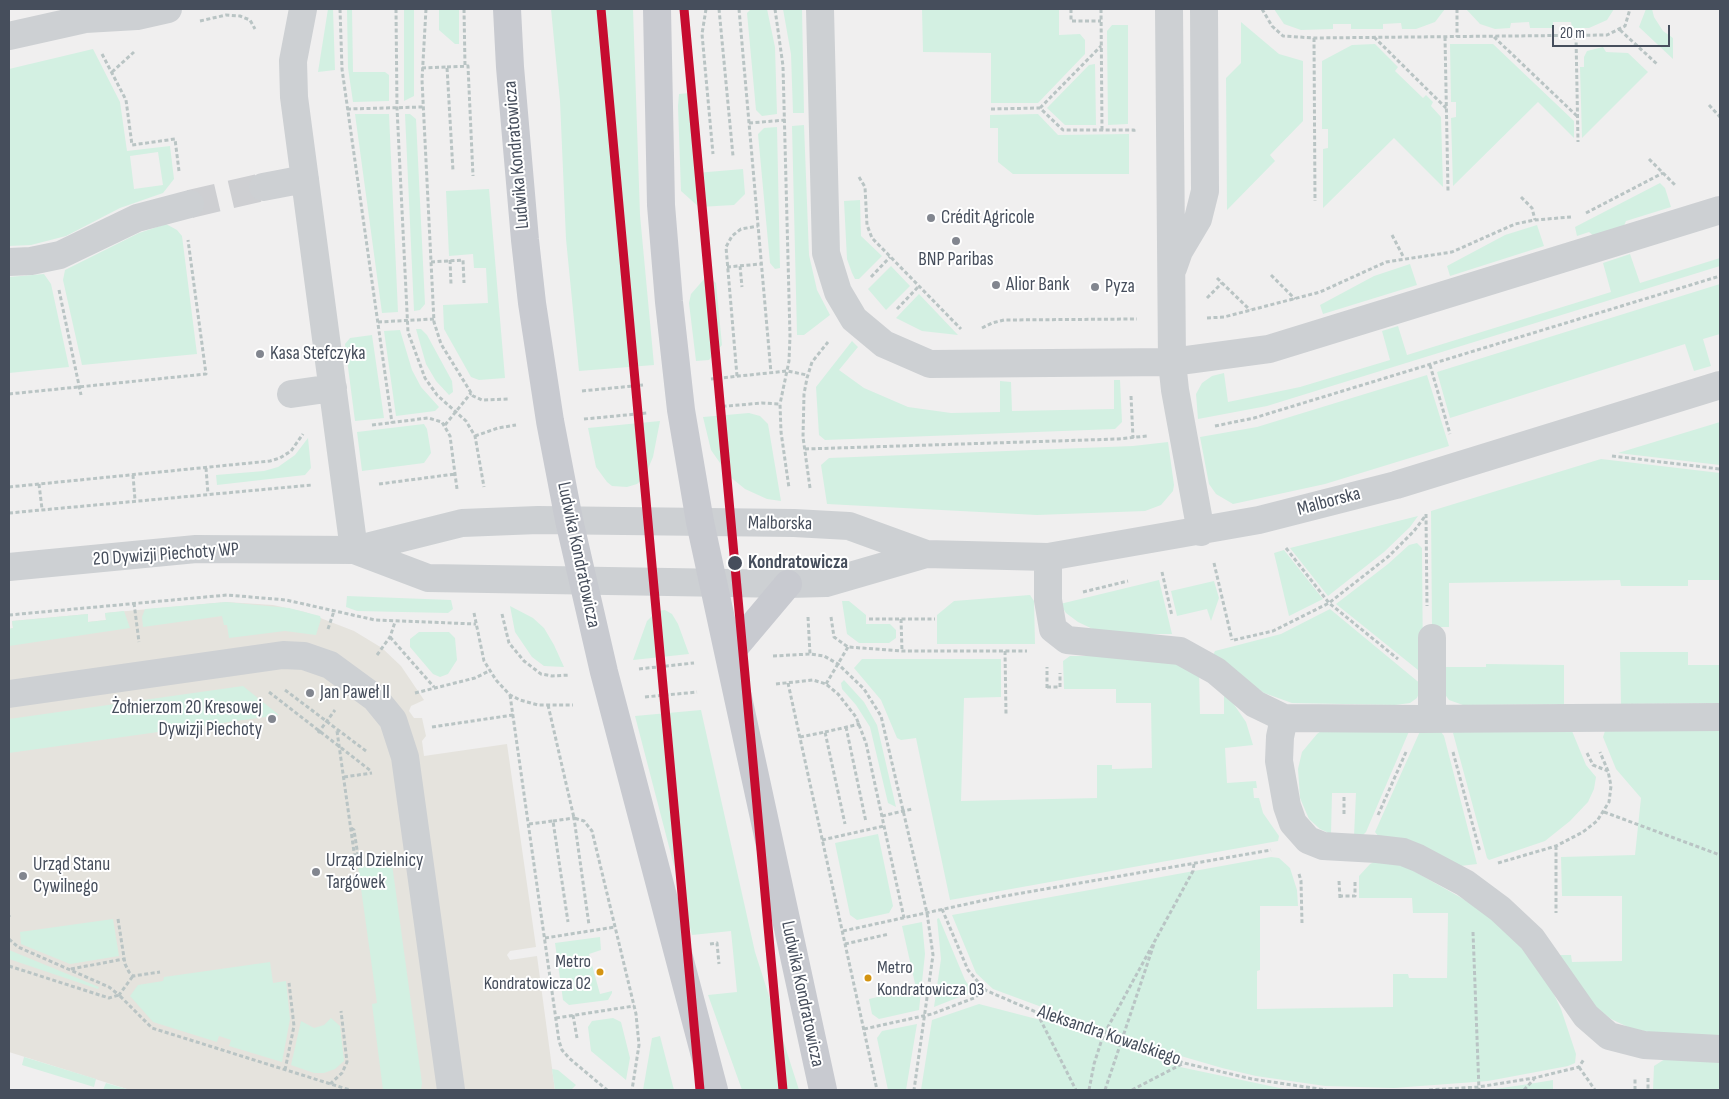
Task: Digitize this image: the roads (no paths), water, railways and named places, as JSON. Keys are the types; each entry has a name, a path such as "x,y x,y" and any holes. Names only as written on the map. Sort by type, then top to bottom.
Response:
{"main road":[{"name":"Ludwika Kondratowicza","path":"507,9 516,142 532,303 545,395 569,520 609,691 714,1090"},
{"name":"Ludwika Kondratowicza","path":"657,9 659,159 664,258 681,410 700,522 823,1090"},
{"path":"729,654 788,584"}],"street":[{"path":"9,36 86,19 137,16 168,9"},
{"path":"303,9 294,61 294,97 354,550"},
{"path":"820,9 826,253 838,292 854,319 884,344 930,364 1172,362 1269,349 1720,210"},
{"path":"1169,9 1172,362 1175,390 1201,532"},
{"path":"1171,285 1176,258 1198,218 1205,191 1204,9"},
{"path":"263,188 305,179"},
{"path":"9,262 52,257 74,250 137,218 187,204"},
{"name":"Malborska","path":"583,582 826,583 926,554 1048,557 1201,532 1260,520 1396,485 1720,385"},
{"path":"291,394 333,388"},
{"name":"Malborska","path":"569,520 849,526 926,554"},
{"name":"20 Dywizji Piechoty WP","path":"9,567 196,549 354,550 462,523 569,520"},
{"name":"20 Dywizji Piechoty WP","path":"354,550 428,578 583,582"},
{"path":"1048,557 1048,600 1053,629 1067,640 1180,651 1216,671 1255,704 1284,718 1720,717"},
{"path":"1432,638 1432,719"},
{"path":"9,694 273,656 304,656 338,670 369,693 386,711 398,733 406,766 451,1090"},
{"path":"1284,718 1279,749 1281,776 1297,841 1323,846 1386,849 1411,855 1473,889 1500,909 1540,950 1579,1007 1609,1036 1635,1044 1720,1049"}],"tunnel":[{"path":"190,204 263,187"}],"place":[{"name":"Crédit Agricole","path":"931,218"},
{"name":"BNP Paribas","path":"956,241"},
{"name":"Alior Bank","path":"996,285"},
{"name":"Pyza","path":"1095,287"},
{"name":"Kasa Stefczyka","path":"260,354"},
{"name":"Kondratowicza","path":"735,563"},
{"name":"Jan Paweł II","path":"310,693"},
{"name":"Żołnierzom 20 Kresowej Dywizji Piechoty","path":"272,719"},
{"name":"Urząd Dzielnicy Targówek","path":"316,872"},
{"name":"Urząd Stanu Cywilnego","path":"23,876"},
{"name":"Metro Kondratowicza 02","path":"600,972"},
{"name":"Metro Kondratowicza 03","path":"868,978"}]}
